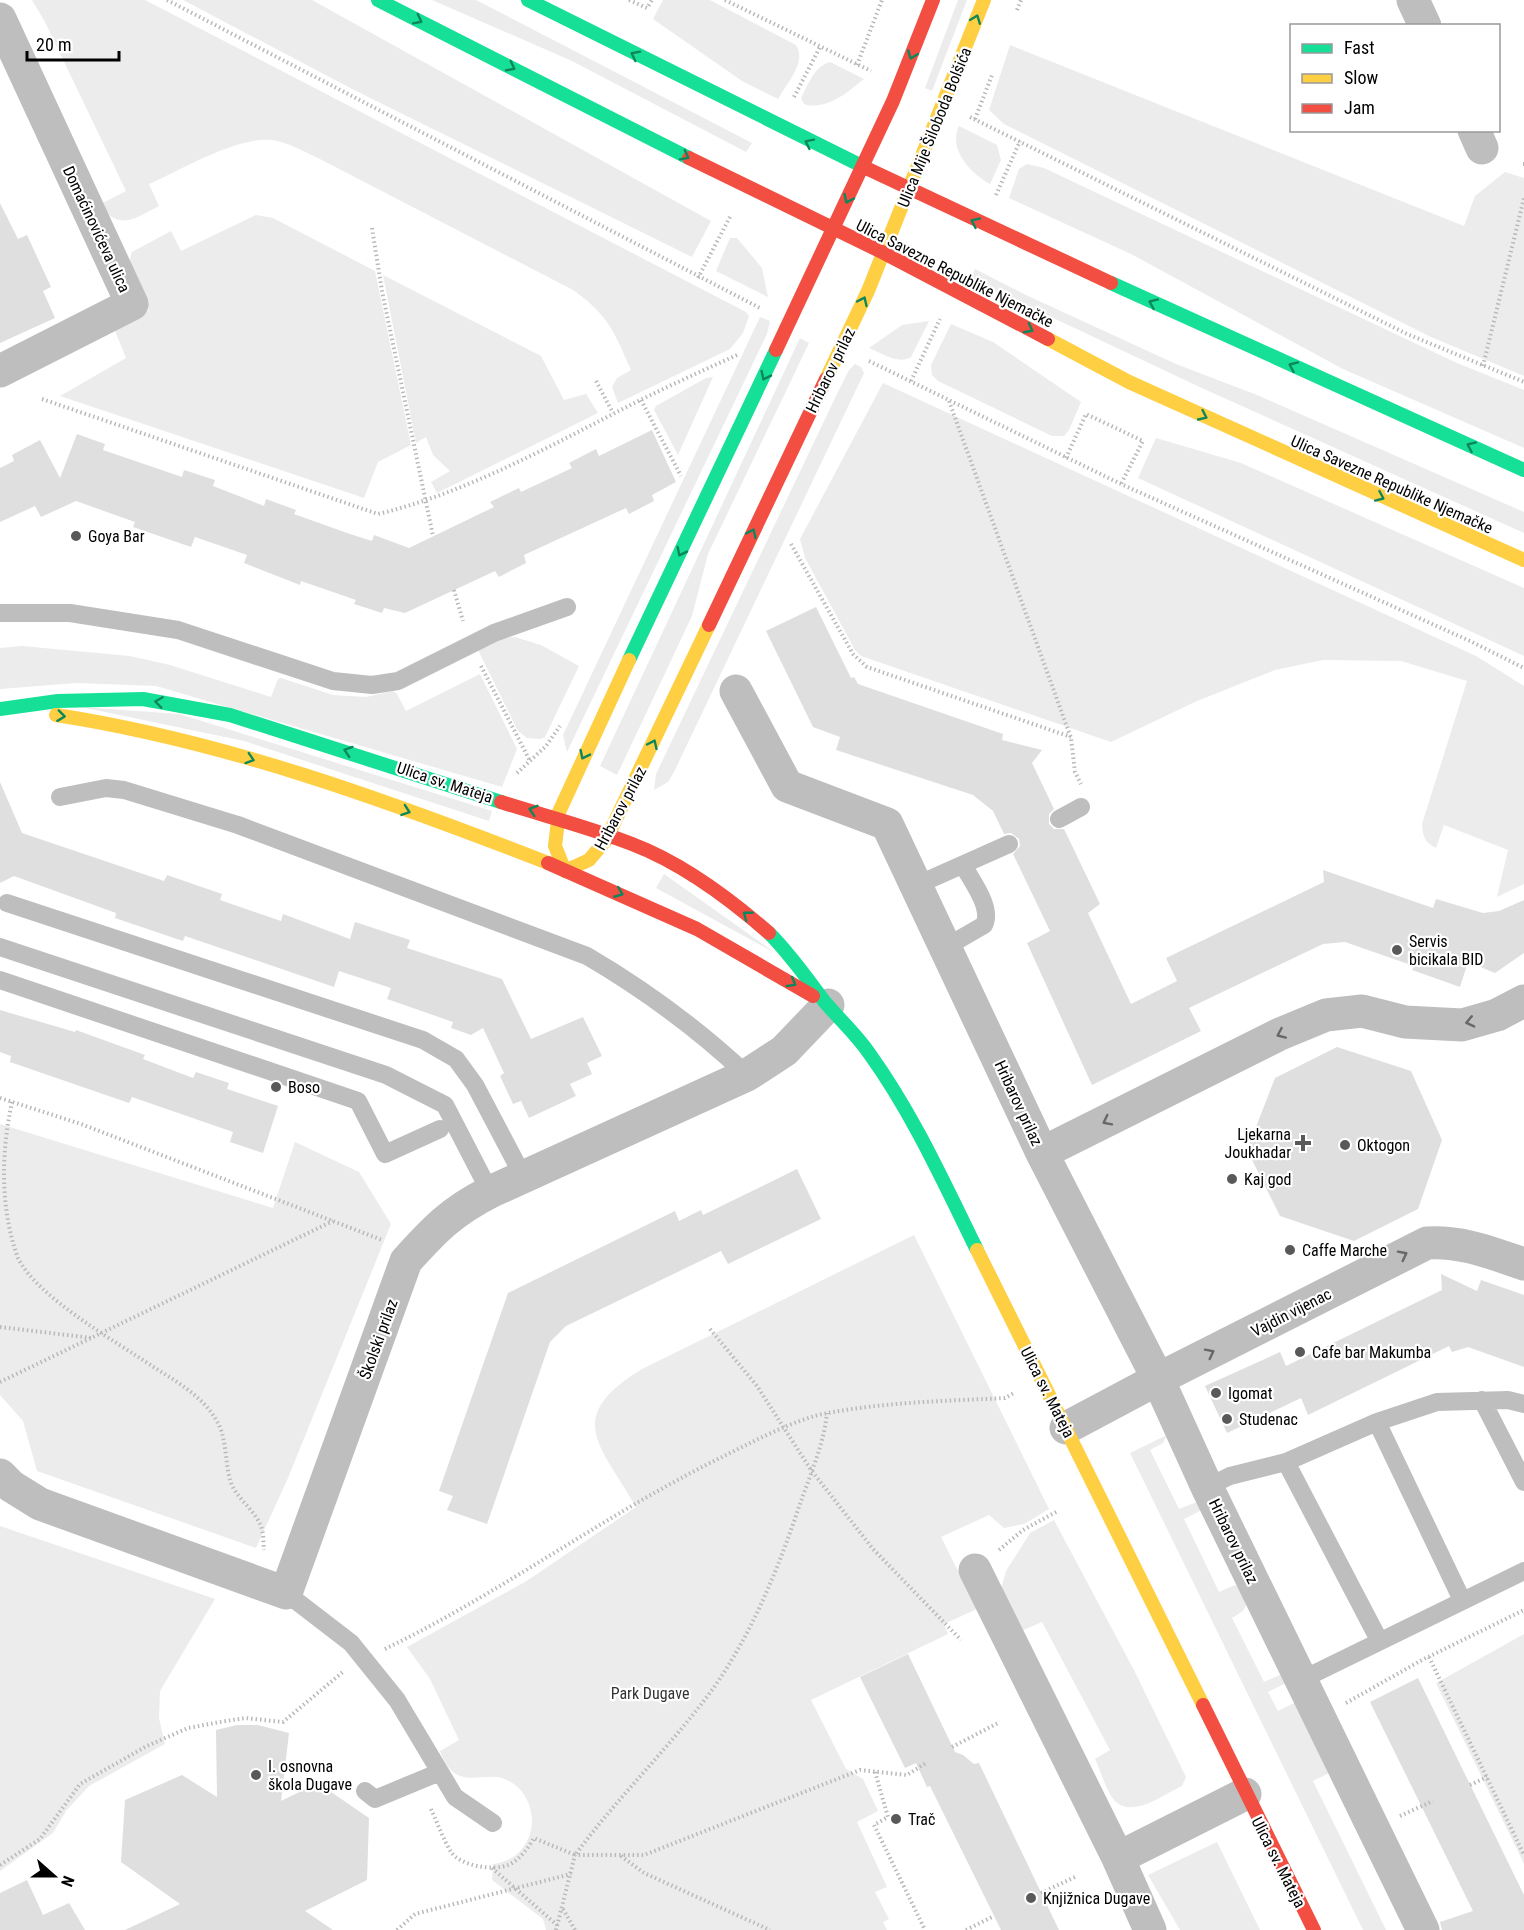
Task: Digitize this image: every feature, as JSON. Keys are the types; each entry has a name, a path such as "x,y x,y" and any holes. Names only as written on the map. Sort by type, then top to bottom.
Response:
{"street":[{"name":"Ulica Savezne Republike Njemačke","path":"378,0 884,253 1128,382 1524,560"},
{"path":"528,0 909,191 1524,470"},
{"path":"565,871 554,846 557,818 578,767 862,168 900,85 933,0"},
{"name":"Ulica Mije Šiloboda Bolšića","path":"884,253 984,0"},
{"path":"1413,0 1424,24"},
{"name":"Domaćinovićeva ulica","path":"0,19 132,304 0,371"},
{"name":"Hribarov prilaz","path":"565,871 590,860 609,834 884,253"},
{"name":"Hribarov prilaz","path":"736,691 787,786 887,824 1042,1153 1158,1379 1301,1680 1424,1930"},
{"name":"Ulica sv. Mateja","path":"1,709 96,698 143,699 230,715 609,834 665,859 739,908 788,951 828,1005 849,1025 892,1086 924,1143 1314,1930"},
{"name":"Ulica sv. Mateja","path":"1,709 93,720 165,735 219,749 331,785 565,871 689,924 828,1005"},
{"name":"Hribarov prilaz","path":"1042,1153 1280,1034 1326,1015 1362,1011 1405,1022 1462,1024 1497,1015 1524,1001"},
{"name":"Školski prilaz","path":"286,1593 406,1261 432,1230 485,1183 524,1178 747,1075 784,1051 828,1005"},
{"name":"Vajdin vijenac","path":"1066,1428 1427,1243 1467,1244 1524,1264"},
{"path":"0,1474 12,1486 40,1503 286,1593"},
{"path":"975,1570 1118,1858 1150,1930"},
{"path":"1118,1858 1245,1794"}],"lane":[{"path":"0,613 70,613 178,630 333,681 372,685 398,681 494,633 567,607"},
{"path":"60,797 106,788 124,790 238,825 587,956 628,980 675,1013 747,1075"},
{"path":"1059,819 1083,799"},
{"path":"917,885 1009,844"},
{"path":"946,947 984,925 987,919 985,908 963,865"},
{"path":"7,903 423,1040 456,1059 480,1112 524,1178"},
{"path":"0,947 387,1075 445,1105 485,1183"},
{"path":"0,980 358,1101 386,1154 440,1129"},
{"path":"1208,1487 1230,1476 1286,1462 1377,1422 1437,1402 1508,1400 1524,1404"},
{"path":"1482,1401 1524,1482"},
{"path":"1377,1422 1462,1599"},
{"path":"1286,1462 1379,1640"},
{"path":"1301,1680 1462,1599 1524,1571"},
{"path":"286,1593 351,1643 397,1700 455,1797 493,1823"},
{"path":"365,1791 375,1799 440,1772"}],"path":[{"path":"167,0 763,310"},
{"path":"629,0 647,8 652,0"},
{"path":"725,0 871,72"},
{"path":"857,64 882,0"},
{"path":"790,106 820,46"},
{"path":"967,116 1407,334 1524,382"},
{"path":"1483,367 1524,198"},
{"path":"698,278 726,226"},
{"path":"372,228 382,291 433,536"},
{"path":"42,399 378,514 425,503 566,440 641,400 737,355"},
{"path":"859,357 1121,484 1470,641 1524,668"},
{"path":"596,381 613,414"},
{"path":"641,400 682,478"},
{"path":"949,400 1071,738 1075,772 1083,799"},
{"path":"1066,458 1086,414 1143,441 1121,484"},
{"path":"791,544 853,654 867,667 1071,738"},
{"path":"454,590 464,626"},
{"path":"479,662 530,762"},
{"path":"513,781 515,775 546,746"},
{"path":"0,1098 81,1124 414,1252"},
{"path":"12,1102 3,1143 1,1178 6,1228 19,1260 43,1289 103,1333 194,1393 220,1427 232,1485 262,1525 264,1558"},
{"path":"0,1382 333,1221"},
{"path":"0,1327 93,1338"},
{"path":"710,1329 757,1386 811,1470 873,1549 961,1640"},
{"path":"364,1659 482,1599 582,1534 674,1481 766,1435 826,1413 1005,1398"},
{"path":"492,1868 557,1928 575,1855 712,1690 741,1646 770,1584 825,1428 826,1413"},
{"path":"975,1570 1023,1530 1058,1511"},
{"path":"1342,1705 1429,1657 1524,1610"},
{"path":"1429,1657 1524,1855"},
{"path":"0,1865 40,1839 80,1784 147,1746 188,1728 245,1718 282,1722 346,1669 340,1662"},
{"path":"952,1747 1000,1722"},
{"path":"575,1855 644,1855 860,1770 906,1775 926,1763"},
{"path":"875,1772 888,1816 874,1825 925,1930"},
{"path":"1470,1785 1487,1776"},
{"path":"1397,1818 1433,1801"},
{"path":"621,1856 644,1873 770,1930"},
{"path":"397,1930 415,1914 513,1887 571,1874"},
{"path":"1041,1893 1075,1877"},
{"path":"562,1908 575,1930"},
{"path":"966,1930 994,1916"}],"green space":[{"path":"32,0 145,0 746,312 749,316 743,333 730,349 618,403 612,387 617,378 631,370 609,325 585,299 573,290 316,157 278,141 258,140 243,143 193,163 149,184 159,206 128,220 114,218 99,205 126,191 45,22"},
{"path":"183,0 312,0 711,221 692,257 356,91"},
{"path":"432,0 476,0 752,143 746,152 572,61"},
{"path":"663,0 710,0 796,45 799,52 798,65 778,99 742,81 653,19"},
{"path":"958,0 967,0 932,91 925,88"},
{"path":"1010,45 1464,226 1475,196 1505,172 1524,178 1524,376 1431,337 1004,124 989,110"},
{"path":"830,62 864,79 828,103 804,104 801,98 812,77 820,67"},
{"path":"959,126 997,145 1001,160 990,184 975,174 963,160 956,143"},
{"path":"1027,164 1044,168 1457,363 1524,390 1524,448 1343,369 1131,254 1009,198 1019,169"},
{"path":"256,215 273,218 375,271 411,445 378,462 364,498 60,396 126,358 115,331 149,310 131,275 132,252 171,231 181,251"},
{"path":"730,238 737,238 762,268 768,297 716,271"},
{"path":"975,269 1176,364 1257,395 1524,512 1524,533 1204,389 970,279"},
{"path":"383,275 541,356 564,400 586,394 598,413 437,493 431,482 450,471 433,455 426,437 416,443"},
{"path":"760,317 770,321 767,334 567,752 563,735"},
{"path":"929,321 911,357 895,359 869,348 902,325"},
{"path":"951,324 993,342 1081,402 1064,436 1052,436 938,381 932,375 931,365"},
{"path":"800,338 809,343 708,554 692,616 617,775 600,766"},
{"path":"855,364 861,367 864,373 674,772 668,782 654,790 656,774 836,396 849,370"},
{"path":"713,377 678,455 654,410 656,406 706,378"},
{"path":"883,383 1476,656 1524,686 1524,884 1497,897 1508,850 1444,825 1436,848 1427,841 1424,835 1422,824 1467,681 1401,661 1323,660 1275,670 1197,701 1111,742 861,656 855,650 805,558 800,539"},
{"path":"1156,438 1241,463 1524,588 1524,656 1138,478"},
{"path":"515,637 541,645 579,666 545,737 541,739 527,738 518,731 478,650 503,638"},
{"path":"22,646 130,656 170,665 271,697 278,679 281,678 333,695 366,697 393,691 406,711 480,674 517,749 502,787 156,686 76,683 0,689 0,648"},
{"path":"81,707 179,714 492,811 489,821 244,741"},
{"path":"664,874 777,954 656,888"},
{"path":"0,1124 273,1208 295,1142 359,1172 391,1224 288,1478 256,1548 37,1471 23,1421 0,1395"},
{"name":"Park Dugave","path":"914,1235 1049,1509 1024,1524 1004,1528 989,1515 941,1537 977,1609 944,1624 948,1634 811,1700 846,1769 863,1779 878,1811 857,1822 887,1887 875,1892 889,1919 883,1922 887,1930 546,1930 543,1919 492,1880 493,1864 515,1856 529,1836 532,1814 529,1804 517,1786 508,1780 497,1777 464,1777 456,1774 447,1766 440,1751 459,1740 430,1679 407,1647 525,1582 636,1507 601,1449 596,1433 596,1418 602,1403 617,1386 642,1369"},
{"path":"1167,1435 1163,1443 1150,1450 1179,1509 1197,1502 1202,1510 1184,1519 1219,1592 1235,1585 1240,1587 1248,1602 1243,1611 1232,1618 1264,1682 1282,1674 1286,1683 1268,1692 1278,1711 1296,1702 1335,1770 1313,1781 1386,1930 1363,1930 1130,1453"},
{"path":"1054,1520 1134,1670 1186,1777 1182,1786 1141,1806 1123,1806 1112,1798 1095,1759 1110,1750 1042,1622 1021,1631 1001,1589 1006,1571 1030,1533"},
{"path":"0,1526 215,1599 160,1691 159,1718 165,1744 89,1786 66,1811 53,1833 0,1871"},
{"path":"1524,1634 1524,1864 1436,1683"},
{"path":"1217,1842 1260,1930 1180,1930 1148,1875"}],"building":[{"path":"0,203 18,239 27,235 51,287 43,291 55,318 0,343"},
{"path":"652,430 676,482 652,495 654,501 629,514 626,508 524,555 526,563 499,577 495,571 405,613 384,608 382,613 354,604 356,600 301,581 300,585 244,563 247,555 195,537 191,547 133,527 135,522 76,501 41,517 35,506 0,522 0,468 14,461 12,455 40,440 60,478 77,434 105,444 103,450 182,477 184,470 215,480 213,486 264,506 266,499 296,510 294,514 347,533 372,541 374,535 409,548 494,507 490,502 519,488 521,492 572,468 569,463 596,449 599,456"},
{"path":"816,607 851,678 854,677 858,684 1003,734 1002,740 1042,750 1032,763 1054,809 1049,814 1049,824 1054,829 1064,829 1100,904 1088,913 1131,1004 1177,981 1166,958 1324,882 1323,870 1433,908 1436,899 1483,913 1499,911 1524,900 1524,953 1495,973 1468,962 1460,987 1412,970 1414,966 1345,942 1323,944 1189,1008 1201,1031 1092,1085 1027,943 1050,931 1013,854 1020,846 1019,839 1011,833 1004,834 993,811 973,795 836,750 840,737 813,727 766,631"},
{"path":"0,782 22,833 164,881 167,875 222,894 220,900 281,921 283,914 350,939 355,922 410,940 407,948 502,979 531,1039 583,1017 602,1056 587,1063 592,1074 570,1084 576,1096 529,1118 521,1101 513,1104 500,1076 504,1073 483,1028 471,1035 451,1028 453,1022 387,999 391,988 339,971 334,987 185,936 183,941 115,918 116,913 14,876 0,883"},
{"path":"0,1010 75,1032 76,1030 145,1055 143,1059 193,1078 196,1072 229,1083 227,1089 278,1106 263,1153 230,1142 233,1132 132,1097 129,1103 10,1062 11,1056 0,1052"},
{"name":"Oktogon","path":"1337,1047 1411,1071 1442,1140 1418,1209 1354,1241 1280,1216 1247,1150 1275,1078"},
{"path":"797,1169 821,1219 728,1264 721,1251 566,1326 550,1342 487,1524 447,1510 453,1496 439,1491 508,1293 675,1211 679,1221 701,1210 703,1215"},
{"path":"1441,1274 1477,1291 1481,1280 1524,1295 1524,1367 1468,1347 1452,1352 1449,1346 1308,1415 1301,1398 1227,1433 1205,1386 1280,1352 1286,1366 1442,1290"},
{"path":"908,1654 955,1752 974,1764 979,1763 1059,1930 1001,1930 930,1786 927,1787 916,1763 905,1768 860,1677"},
{"path":"1418,1678 1524,1895 1524,1930 1442,1930 1440,1922 1473,1911 1370,1702"},
{"path":"237,1725 258,1725 289,1733 281,1801 318,1783 369,1818 367,1880 305,1911 333,1930 125,1930 180,1904 121,1862 125,1800 182,1775 217,1797 216,1730"},
{"path":"27,1880 43,1915 69,1903 85,1930 0,1930 0,1893"}],"traffic: fast":[{"path":"378,0 689,158"},
{"path":"528,0 868,169"},
{"path":"1111,283 1524,470"},
{"path":"629,660 776,350"},
{"path":"0,709 58,701 143,699 230,715 501,802"},
{"path":"769,933 791,957 824,1001 859,1039 885,1076 927,1149 977,1250"}],"traffic: slow":[{"path":"826,379 868,291 984,0"},
{"path":"1048,339 1129,382 1524,560"},
{"path":"565,871 589,860 606,840 709,625"},
{"path":"565,871 555,846 559,812 629,660"},
{"path":"56,715 182,740 244,757 428,817 548,863"},
{"path":"977,1250 1203,1705"}],"traffic: jam":[{"path":"776,350 893,101 933,0"},
{"path":"689,158 884,253 1048,339"},
{"path":"868,169 1111,283"},
{"path":"709,625 826,379"},
{"path":"501,802 600,832 651,852 704,882 769,933"},
{"path":"548,863 697,929 813,996"},
{"path":"1203,1705 1314,1930"}],"place":[{"name":"Goya Bar","path":"76,536"},
{"name":"Servis bicikala BID","path":"1397,950"},
{"name":"Boso","path":"276,1087"},
{"name":"Ljekarna Joukhadar","path":"1303,1143"},
{"name":"Oktogon","path":"1345,1145"},
{"name":"Kaj god","path":"1232,1179"},
{"name":"Caffe Marche","path":"1290,1250"},
{"name":"Cafe bar Makumba","path":"1300,1352"},
{"name":"Igomat","path":"1216,1393"},
{"name":"Studenac","path":"1227,1419"},
{"name":"I. osnovna škola Dugave","path":"256,1775"},
{"name":"Trač","path":"896,1819"},
{"name":"Knjižnica Dugave","path":"1031,1898"}]}
